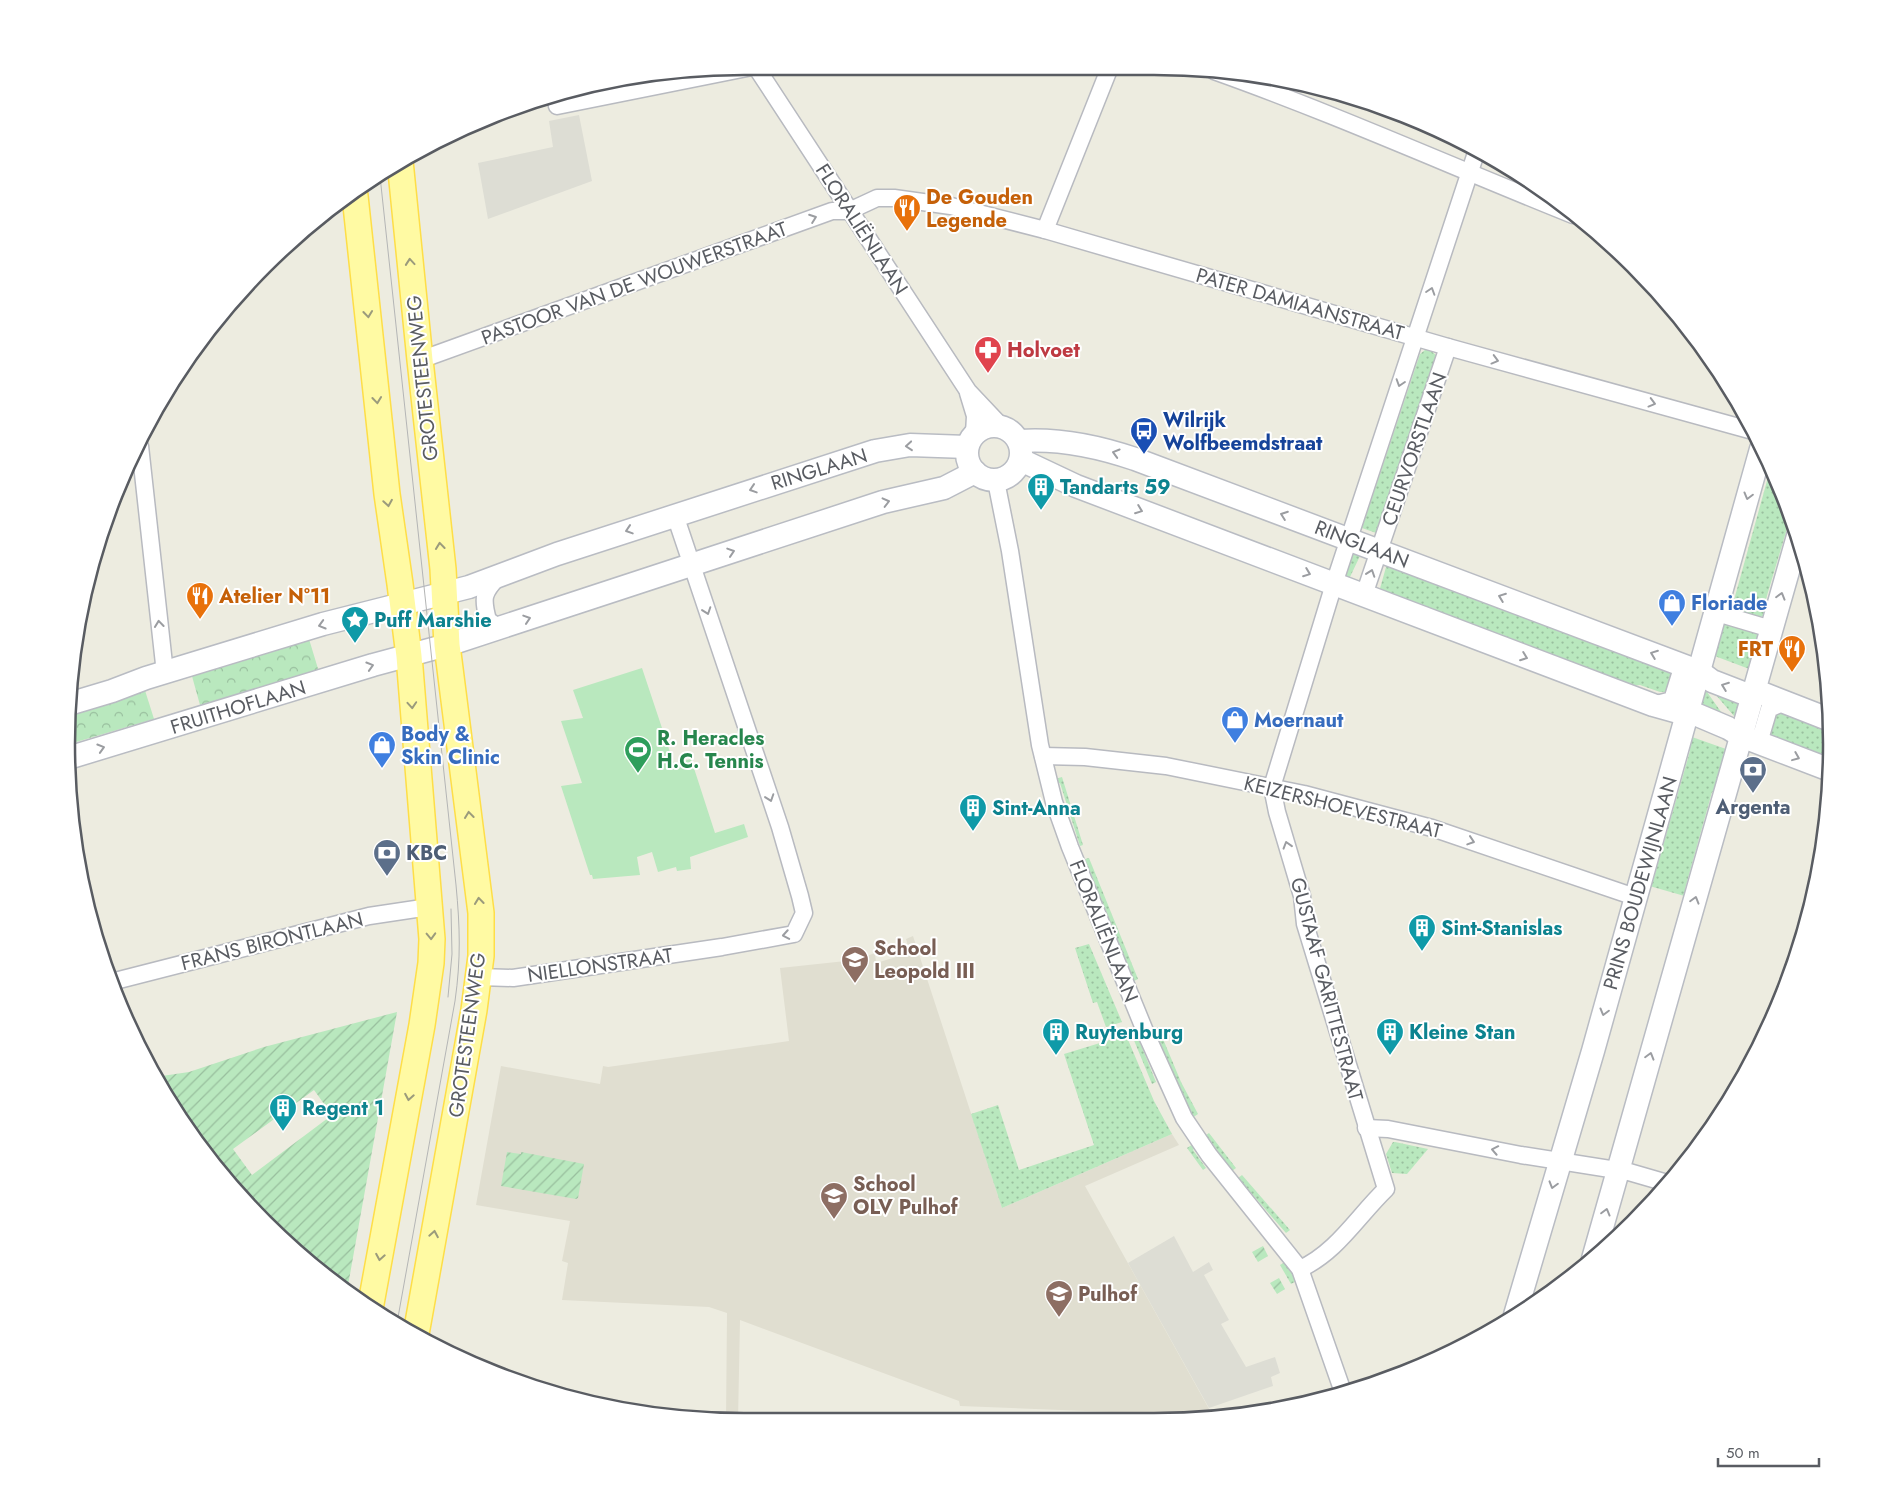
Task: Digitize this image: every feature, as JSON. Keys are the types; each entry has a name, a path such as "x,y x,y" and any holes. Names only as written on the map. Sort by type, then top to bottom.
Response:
{"main road":[{"name":"GROTESTEENWEG","path":"401,170 444,594 447,645 481,913 479,977 417,1327"},
{"path":"355,200 387,494 409,656 430,907 432,955 429,983 372,1300"}],"street":[{"name":"FLORALIËNLAAN","path":"762,75 968,391 1000,426"},
{"path":"1045,230 1107,75"},
{"path":"556,103 557,106 707,76"},
{"path":"1241,81 1324,112 1469,174 1552,207"},
{"name":"CEURVORSTLAAN","path":"1272,787 1334,584 1475,158"},
{"name":"PATER DAMIAANSTRAAT","path":"849,211 877,198 894,198 951,206 1045,230 1745,433"},
{"name":"PASTOOR VAN DE WOUWERSTRAAT","path":"420,360 832,211 849,211"},
{"name":"CEURVORSTLAAN","path":"1364,595 1448,347"},
{"name":"FLORALIËNLAAN","path":"968,391 975,416 970,441"},
{"name":"RINGLAAN","path":"403,605 498,577 557,554 875,451 910,445 970,441 986,426 1000,426"},
{"path":"970,441 967,456 975,472 981,477 996,481 1009,476 1014,472 1020,451 1014,433 1006,427 1000,426"},
{"name":"RINGLAAN","path":"1020,451 1047,440 1070,442 1122,454 1678,663 1700,672 1712,681 1743,693 1764,694 1822,717"},
{"name":"PRINS BOUDEWIJNLAAN","path":"1519,1304 1687,712 1717,613 1752,444"},
{"path":"1020,451 1076,486 1653,705 1678,712 1687,712 1728,728 1741,736 1822,767"},
{"path":"139,460 165,673"},
{"path":"447,645 883,502 944,488 975,472"},
{"name":"FLORALIËNLAAN","path":"996,481 1043,756 1054,802 1070,847 1146,1036 1184,1118 1204,1150 1300,1269 1341,1386"},
{"path":"675,515 692,565"},
{"path":"1597,1245 1794,551"},
{"name":"NIELLONSTRAAT","path":"479,977 513,978 722,947 794,934 804,913 800,896 780,827 692,565"},
{"path":"498,577 486,590 484,596 488,620 499,628"},
{"path":"76,702 323,624 403,605"},
{"path":"1717,613 1771,629"},
{"name":"FRUITHOFLAAN","path":"75,756 373,665 447,645"},
{"path":"1653,705 1672,700 1682,671 1678,663"},
{"path":"1763,744 1761,736 1769,709 1784,702"},
{"name":"KEIZERSHOEVESTRAAT","path":"1043,756 1085,756 1166,766 1272,787 1368,810 1432,828 1636,897"},
{"name":"GUSTAAF GARITTESTRAAT","path":"1272,787 1277,812 1302,896 1305,924 1386,1189 1332,1249 1313,1263 1300,1269"},
{"name":"FRANS BIRONTLAAN","path":"119,981 369,916 430,907"},
{"path":"1366,1128 1388,1129 1560,1162 1628,1172 1660,1181"}],"shaded area":[{"path":"579,115 592,181 488,219 478,163 553,147 549,121"},
{"name":"School OLV Pulhof","path":"913,936 1002,1208 1172,1134 1179,1145 1085,1186 1210,1411 1137,1413 960,1406 959,1401 740,1320 738,1413 726,1413 727,1313 709,1307 562,1300 568,1263 562,1261 570,1221 476,1205 501,1066 600,1084 603,1066 608,1067 789,1041 780,968 855,960 875,953 876,963 910,953 906,939"},
{"path":"1174,1236 1193,1272 1209,1262 1213,1270 1204,1275 1229,1320 1221,1324 1246,1367 1275,1357 1280,1373 1271,1377 1273,1386 1209,1408 1128,1263"}],"green space":[{"path":"1425,350 1430,350 1437,356 1379,534 1362,528 1420,354"},
{"path":"1768,478 1787,529 1763,609 1768,611 1761,617 1746,615 1731,609 1729,599 1734,600"},
{"path":"1354,552 1360,554 1360,556 1349,579 1345,576"},
{"path":"1388,560 1666,667 1674,675 1669,692 1660,692 1640,685 1626,687 1379,592"},
{"path":"1722,620 1763,633 1752,670 1712,655"},
{"path":"309,639 319,672 267,691 260,687 200,705 190,669"},
{"name":"R. Heracles H.C. Tennis","path":"642,668 674,764 691,759 715,833 744,824 748,837 690,857 691,869 677,871 676,867 658,872 652,852 637,857 640,875 593,879 592,875 590,875 561,786 582,783 561,721 583,718 573,690"},
{"path":"143,684 154,719 75,742 76,709"},
{"path":"1706,688 1724,716 1704,711 1699,699"},
{"path":"1715,694 1740,703 1734,721 1734,716"},
{"path":"1779,711 1823,724 1823,761 1769,739 1771,718"},
{"path":"1692,737 1726,749 1718,793 1712,792 1685,889 1690,891 1688,897 1646,885 1647,879 1653,881 1690,751 1686,749"},
{"path":"1062,777 1083,845 1080,846 1060,783 1057,784 1055,779"},
{"path":"1089,858 1138,979 1134,981 1085,859"},
{"path":"1089,944 1122,1022 1106,1027 1097,1002 1093,1003 1075,948"},
{"path":"397,1012 348,1283 303,1247 271,1217 213,1151 188,1116 164,1076 189,1072 264,1047","holes":["314,1090 332,1115 252,1175 233,1149"]},
{"path":"1158,1027 1181,1082 1198,1114 1192,1118 1190,1114 1192,1113 1156,1033 1152,1034 1151,1030"},
{"path":"1126,1035 1154,1101 1172,1134 1002,1208 971,1114 998,1105 1019,1170 1094,1145 1064,1054"},
{"path":"1140,1035 1142,1038 1139,1040 1156,1082 1152,1084 1133,1038"},
{"path":"1209,1133 1236,1168 1232,1171 1209,1139 1206,1141 1203,1137"},
{"path":"1393,1142 1428,1149 1407,1174 1392,1173 1386,1154"},
{"path":"1193,1144 1195,1147 1193,1150 1206,1168 1203,1170 1187,1148"},
{"path":"507,1152 521,1154 521,1152 584,1164 578,1198 501,1186"},
{"path":"1242,1175 1290,1230 1286,1233 1238,1178"},
{"path":"1263,1246 1268,1256 1258,1262 1252,1252"},
{"path":"1287,1261 1298,1280 1291,1284 1280,1265"},
{"path":"1279,1278 1285,1289 1277,1294 1270,1283"}],"tram line":[{"path":"381,183 456,885 459,943 455,1001 398,1316"},
{"path":"448,997 452,954 451,909"}],"place":[{"name":"De Gouden Legende","path":"907,232"},
{"name":"Holvoet","path":"988,374"},
{"name":"Wilrijk Wolfbeemdstraat","path":"1144,455"},
{"name":"Tandarts 59","path":"1041,511"},
{"name":"Atelier N°11","path":"200,620"},
{"name":"Floriade","path":"1672,627"},
{"name":"Puff Marshie","path":"355,644"},
{"name":"FRT","path":"1792,673"},
{"name":"Moernaut","path":"1235,744"},
{"name":"Body & Skin Clinic","path":"382,769"},
{"name":"R. Heracles H.C. Tennis","path":"638,774"},
{"name":"Argenta","path":"1753,794"},
{"name":"Sint-Anna","path":"973,832"},
{"name":"KBC","path":"387,877"},
{"name":"Sint-Stanislas","path":"1422,952"},
{"name":"School Leopold III","path":"855,984"},
{"name":"Ruytenburg","path":"1056,1056"},
{"name":"Kleine Stan","path":"1390,1056"},
{"name":"Regent 1","path":"283,1132"},
{"name":"School OLV Pulhof","path":"834,1220"},
{"name":"Pulhof","path":"1059,1318"}]}
